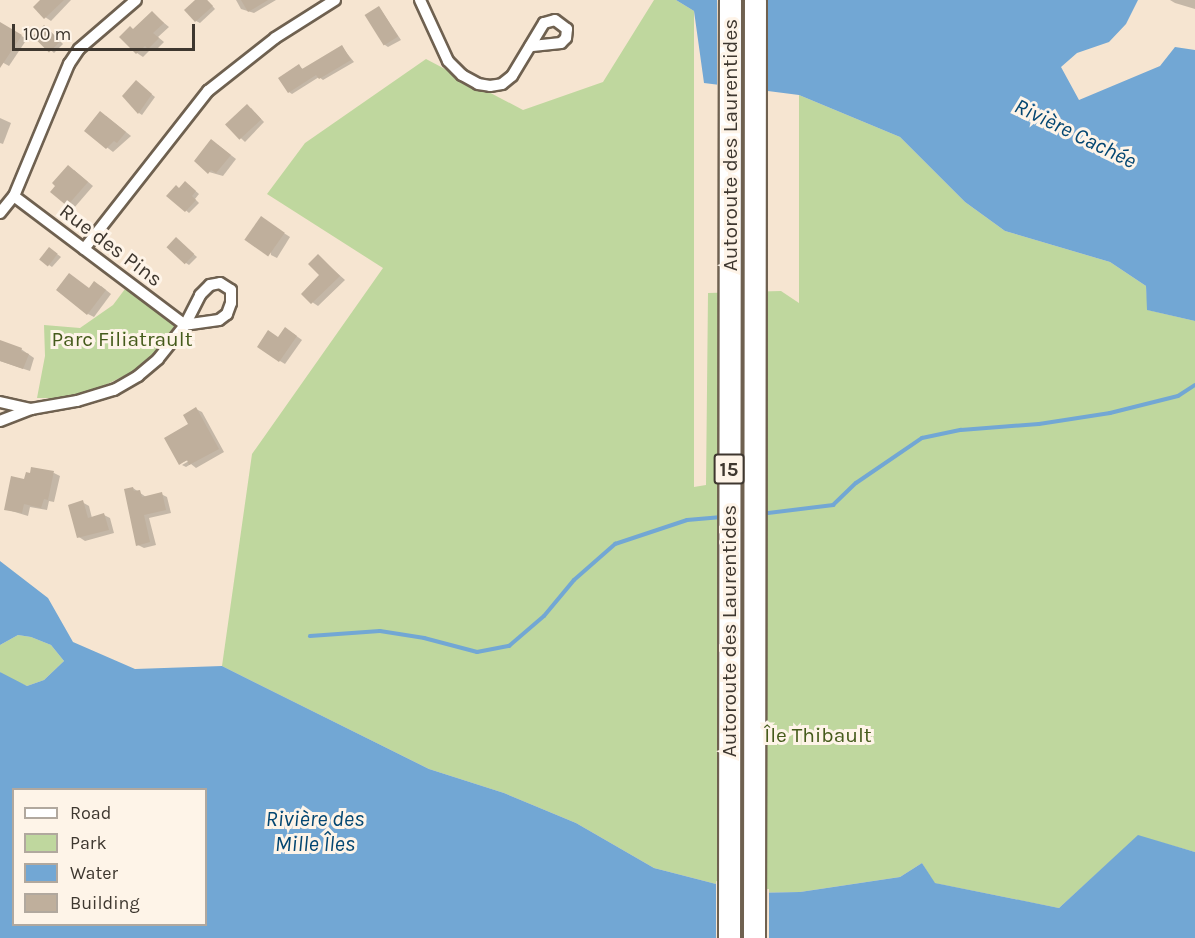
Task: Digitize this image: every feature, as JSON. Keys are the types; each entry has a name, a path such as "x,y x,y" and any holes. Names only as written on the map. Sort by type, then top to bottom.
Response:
{"highway":[{"name":"Autoroute des Laurentides","path":"729,938 730,0"},
{"name":"Autoroute des Laurentides","path":"754,938 755,0"}],"street":[{"path":"0,213 14,196 69,64 79,49 136,0"},
{"path":"84,249 208,91 275,38 335,0"},
{"path":"420,0 448,60 462,75 478,84 490,86 502,84 512,76 530,46"},
{"name":"Rue des Pins","path":"14,196 185,325"},
{"path":"0,421 31,409 77,401 114,390 138,376 158,358 185,325 200,295 210,285 220,284 231,290 231,303 227,314 219,321 185,325"},
{"path":"0,402 31,409"}],"green space":[{"name":"Île Thibault","path":"654,0 676,0 694,11 694,487 706,485 708,293 781,291 799,303 799,95 900,137 965,202 1005,231 1110,262 1146,286 1148,310 1195,321 1195,852 1138,836 1059,908 934,883 922,863 900,877 800,892 751,893 654,868 576,823 504,793 429,769 222,666 252,454 383,268 267,194 305,143 426,59 523,110 603,82"},
{"name":"Parc Filiatrault","path":"125,289 182,325 146,365 79,398 37,398 45,356 44,325 80,328 113,305"},
{"path":"18,635 31,637 51,645 64,661 44,680 27,686 7,678 0,672 0,645"}],"water":[{"name":"Rivière Cachée","path":"676,0 1138,0 1126,24 1109,42 1077,53 1061,67 1079,100 1160,66 1175,47 1195,50 1195,321 1147,310 1146,286 1110,262 1005,231 965,202 900,137 799,95 704,83 694,11"},
{"name":"Rivière des Mille Îles","path":"0,561 48,598 73,642 135,669 222,666 429,769 504,793 576,823 654,868 751,893 800,892 900,877 922,863 935,883 1059,908 1138,835 1195,852 1195,938 0,938 0,672 27,686 44,680 64,661 51,645 31,637 18,635 0,645"}],"pier":[{"path":"717,0 768,0 768,87 717,87"},
{"path":"716,881 751,890 769,889 769,938 716,938"}],"building":[{"path":"40,0 64,0 44,19 33,7"},
{"path":"195,0 207,0 213,6 195,22 184,10"},
{"path":"241,0 268,0 248,12"},
{"path":"379,6 398,37 384,46 365,15"},
{"path":"152,11 164,23 153,33 159,38 148,49 145,46 136,54 119,37 130,26 133,29"},
{"path":"0,22 22,35 0,68"},
{"path":"44,25 60,41 49,53 33,36"},
{"path":"342,45 351,60 319,79 316,75 288,93 278,78 299,64 302,69"},
{"path":"136,80 152,94 138,114 122,96"},
{"path":"247,104 261,119 239,140 225,124"},
{"path":"100,111 126,132 117,143 114,141 106,149 84,131"},
{"path":"211,139 231,155 216,173 211,170 208,174 194,161"},
{"path":"68,165 88,182 67,206 50,192 55,186 52,183"},
{"path":"185,181 196,191 192,196 196,200 185,212 166,196 176,185 179,188"},
{"path":"261,216 285,233 268,256 244,240"},
{"path":"176,237 194,254 185,264 166,247"},
{"path":"49,247 58,254 48,266 39,260"},
{"path":"318,254 340,276 311,304 301,294 319,275 308,264"},
{"path":"69,273 89,288 94,281 106,290 87,315 56,290"},
{"path":"285,327 297,336 279,362 257,347 268,330 278,337"},
{"path":"0,340 22,348 21,351 29,354 23,369 0,361"},
{"path":"196,407 219,449 189,465 187,460 179,465 164,438 188,424 183,415"},
{"path":"31,467 54,471 48,500 44,499 41,508 24,504 22,513 4,510 11,476 24,479 26,472 30,473"},
{"path":"133,487 134,491 140,490 142,497 162,492 166,510 144,515 150,542 136,546 124,489"},
{"path":"83,500 88,518 104,513 109,530 77,538 68,505"}],"waterway":[{"path":"760,514 833,505 856,483 922,438 961,430 1039,424 1110,413 1178,396 1195,385"},
{"path":"310,636 380,631 424,638 477,652 509,646 544,616 574,580 615,544 687,520 722,517"}]}
